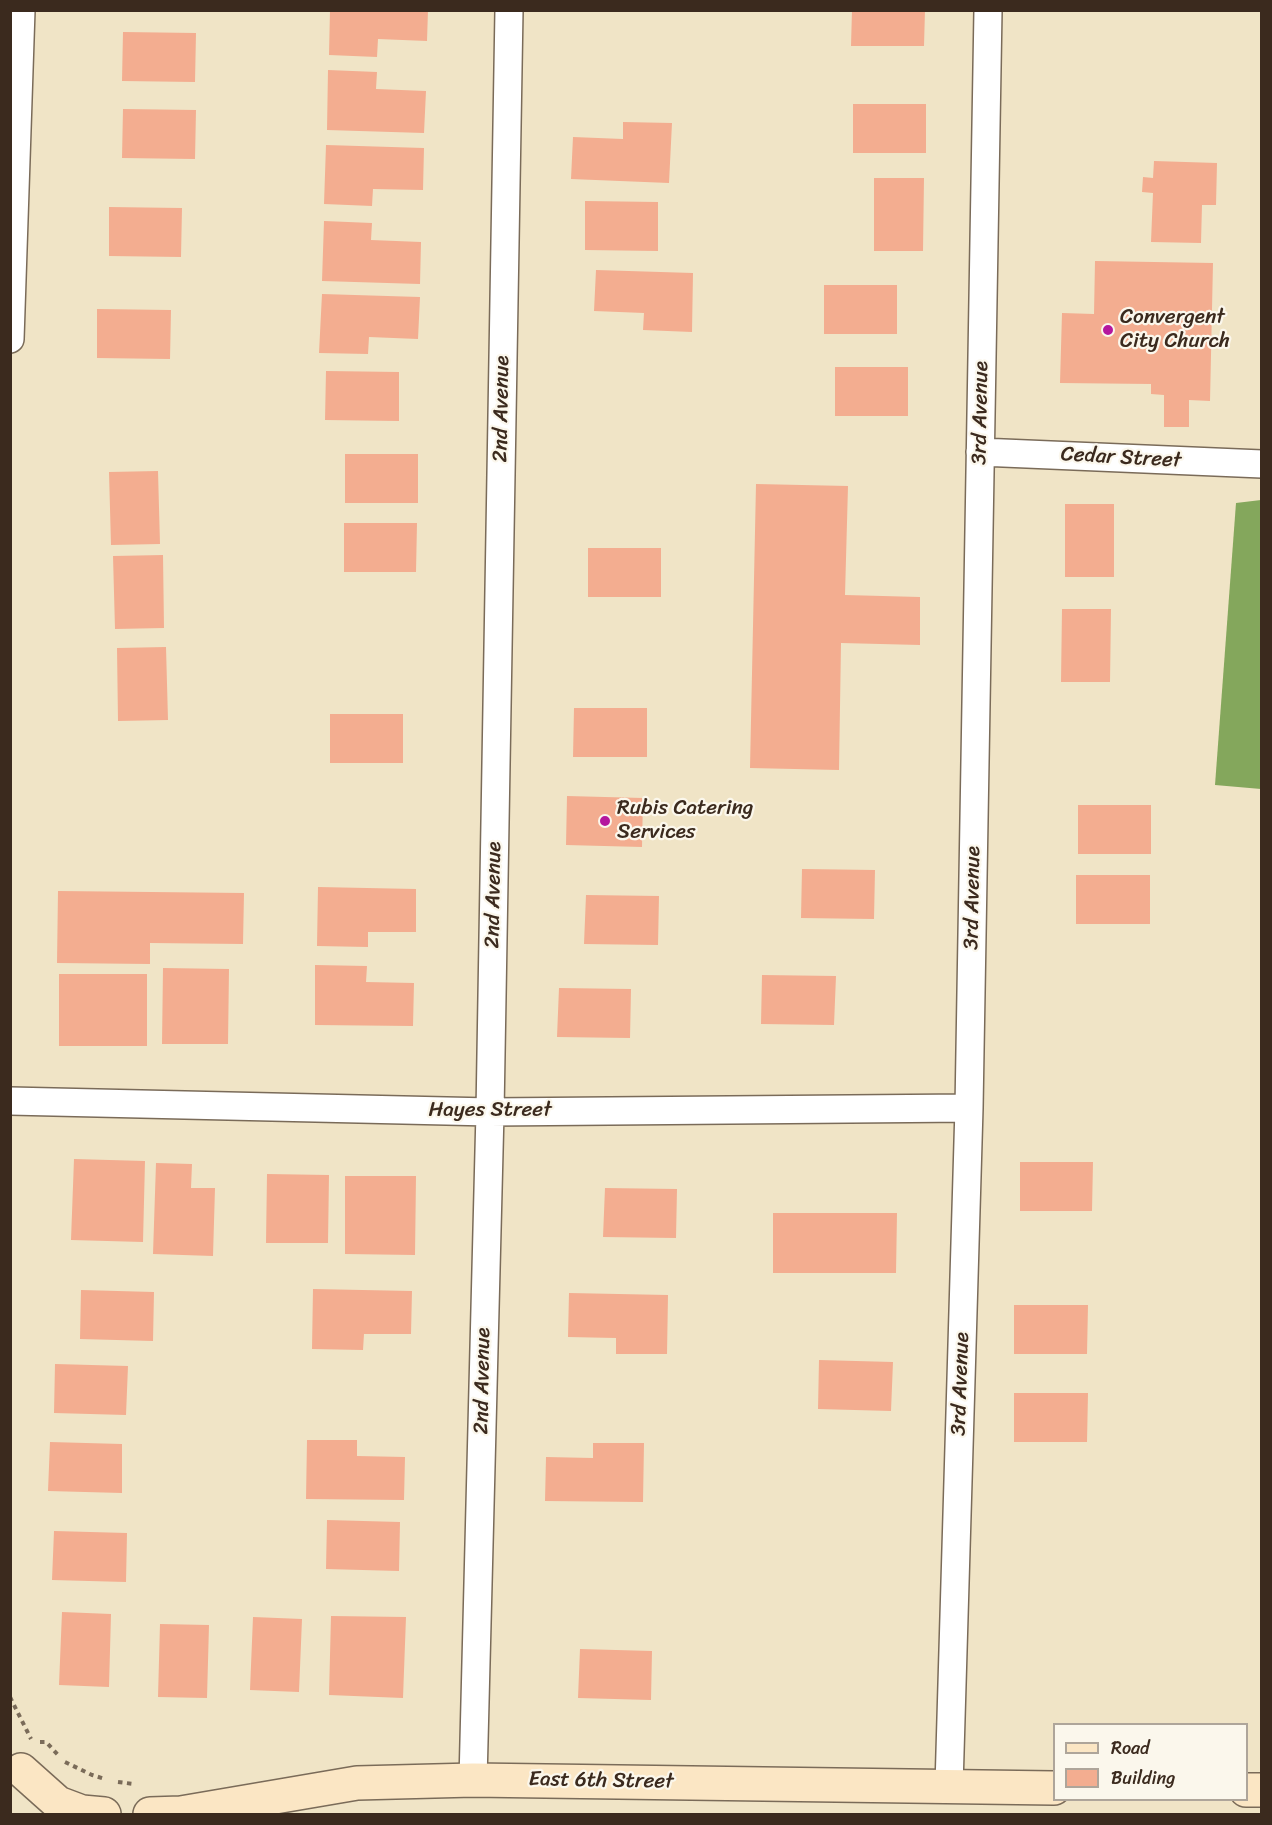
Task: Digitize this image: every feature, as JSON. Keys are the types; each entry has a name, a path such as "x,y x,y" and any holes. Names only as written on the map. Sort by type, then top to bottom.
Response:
{"street":[{"path":"10,339 21,10"},
{"name":"2nd Avenue","path":"473,1780 490,1112 509,10"},
{"name":"3rd Avenue","path":"949,1786 969,1108 988,10"},
{"name":"Cedar Street","path":"980,452 1262,464"},
{"name":"Hayes Street","path":"10,1101 490,1112 969,1108"},
{"path":"16,1764 32,1793 36,1815"},
{"path":"16,1764 58,1803 82,1812 104,1815"},
{"name":"East 6th Street","path":"150,1815 180,1813 357,1784 473,1780 1053,1788"}],"path":[{"path":"10,1697 33,1742 46,1742 67,1763 93,1775 127,1784 138,1783"}],"green space":[{"path":"1262,500 1261,789 1215,785 1236,503"}],"building":[{"path":"330,10 428,10 427,41 378,39 377,57 329,55"},
{"path":"852,10 925,10 924,46 851,46"},
{"path":"123,32 196,33 195,82 122,81"},
{"path":"328,70 377,72 376,89 426,91 424,133 327,130"},
{"path":"853,104 926,104 926,153 853,153"},
{"path":"123,109 196,110 195,159 122,158"},
{"path":"623,122 672,123 669,183 571,179 573,137 623,139"},
{"path":"326,145 424,148 423,190 373,189 372,206 324,204"},
{"path":"1154,161 1217,163 1216,205 1202,205 1201,243 1151,242 1153,193 1142,192 1143,177 1153,178"},
{"path":"874,178 924,178 923,251 874,251"},
{"path":"585,201 658,202 658,251 585,250"},
{"path":"109,207 182,208 181,257 109,256"},
{"path":"324,221 372,223 371,240 421,242 420,284 322,281"},
{"path":"1095,261 1213,263 1210,401 1189,400 1189,427 1164,427 1164,395 1151,394 1151,384 1060,383 1062,313 1094,314"},
{"path":"596,270 693,273 692,332 643,330 644,313 594,311"},
{"path":"824,285 897,285 897,334 824,334"},
{"path":"322,294 420,297 418,339 369,337 368,354 319,353"},
{"path":"97,309 171,310 170,359 97,358"},
{"path":"835,367 908,367 908,416 835,416"},
{"path":"326,371 399,372 399,421 325,420"},
{"path":"345,454 418,454 418,503 345,503"},
{"path":"158,471 160,544 111,545 109,472"},
{"path":"756,484 848,486 845,595 920,597 920,645 841,643 839,770 750,768"},
{"path":"1065,504 1114,504 1114,577 1065,577"},
{"path":"344,523 417,523 416,572 344,572"},
{"path":"588,548 661,548 661,597 588,597"},
{"path":"163,555 164,628 115,629 113,556"},
{"path":"1062,609 1111,609 1110,682 1061,682"},
{"path":"166,647 168,720 118,721 117,648"},
{"path":"574,708 647,708 647,757 573,757"},
{"path":"330,714 403,714 403,763 330,763"},
{"name":"Rubis Catering Services","path":"567,796 643,798 642,847 566,845"},
{"path":"1078,805 1151,805 1151,854 1078,854"},
{"path":"802,869 875,870 874,919 801,918"},
{"path":"1076,875 1150,875 1150,924 1076,924"},
{"path":"318,887 416,889 416,932 368,932 368,947 317,946"},
{"path":"58,891 244,893 243,944 150,943 150,964 57,963"},
{"path":"586,895 659,896 658,945 584,944"},
{"path":"315,965 367,966 366,982 414,983 413,1026 315,1025"},
{"path":"163,968 229,969 228,1044 162,1044"},
{"path":"59,974 147,974 147,1046 59,1046"},
{"path":"762,975 836,976 834,1025 761,1024"},
{"path":"559,988 631,989 630,1038 557,1037"},
{"path":"74,1159 145,1161 143,1242 71,1240"},
{"path":"1020,1162 1093,1162 1092,1211 1020,1211"},
{"path":"156,1163 192,1164 191,1188 215,1188 213,1256 153,1254"},
{"path":"267,1174 329,1175 328,1243 266,1243"},
{"path":"345,1176 416,1176 415,1255 345,1254"},
{"path":"605,1188 677,1189 676,1238 603,1237"},
{"path":"773,1213 897,1213 896,1273 773,1273"},
{"path":"313,1289 412,1291 411,1334 364,1334 363,1350 312,1349"},
{"path":"81,1290 154,1292 153,1341 80,1339"},
{"path":"569,1293 668,1295 667,1354 616,1354 616,1338 568,1337"},
{"path":"1014,1305 1088,1305 1087,1354 1014,1354"},
{"path":"819,1360 893,1362 891,1411 818,1409"},
{"path":"55,1364 128,1366 126,1415 54,1413"},
{"path":"1014,1393 1088,1393 1087,1442 1014,1442"},
{"path":"307,1440 357,1440 357,1456 405,1457 404,1500 306,1499"},
{"path":"50,1442 122,1444 122,1493 48,1491"},
{"path":"593,1443 644,1443 643,1502 545,1501 546,1457 593,1458"},
{"path":"327,1520 400,1522 399,1571 326,1569"},
{"path":"54,1531 127,1533 126,1582 52,1580"},
{"path":"62,1612 111,1614 109,1687 59,1685"},
{"path":"331,1616 406,1617 403,1698 329,1695"},
{"path":"253,1617 302,1619 299,1692 250,1690"},
{"path":"160,1624 209,1625 207,1698 158,1697"},
{"path":"580,1649 652,1651 651,1700 578,1698"}],"place":[{"name":"Convergent City Church","path":"1108,330"},
{"name":"Rubis Catering Services","path":"605,821"}]}
